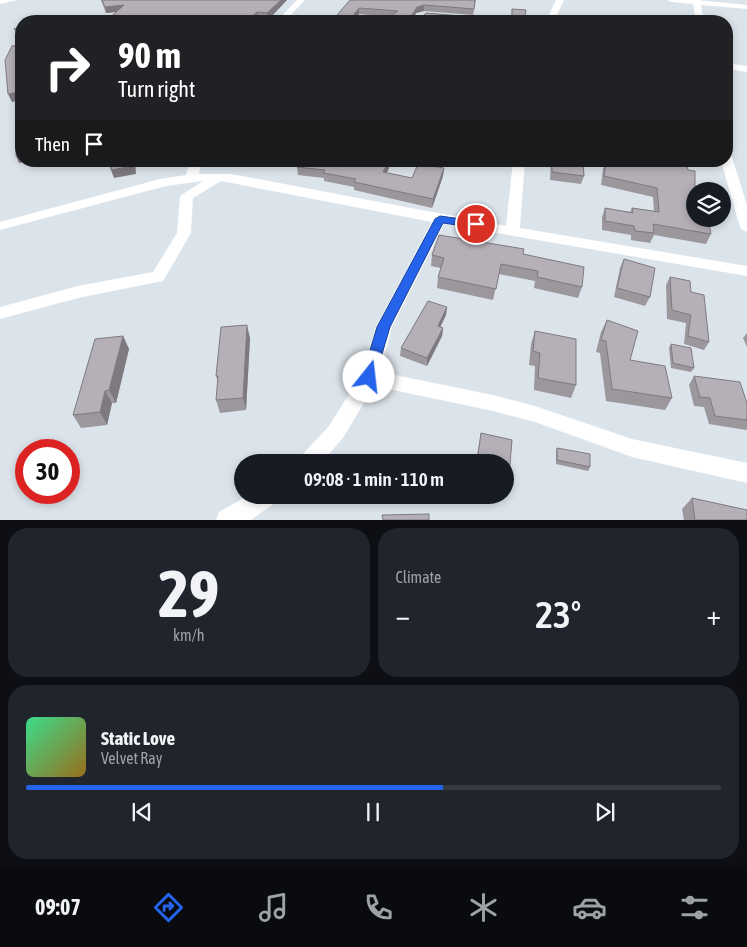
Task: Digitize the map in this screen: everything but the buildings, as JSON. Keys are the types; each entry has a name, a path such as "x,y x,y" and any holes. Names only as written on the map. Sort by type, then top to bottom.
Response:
{"street":[{"path":"0,2 14,0"},
{"path":"287,15 301,0"},
{"path":"553,15 560,0"},
{"path":"671,0 747,7"},
{"path":"696,2 699,15"},
{"path":"733,67 747,69"},
{"path":"192,177 194,167"},
{"path":"513,230 518,167"},
{"path":"729,167 747,226"},
{"path":"0,226 192,177 220,177 440,219 747,271"},
{"path":"0,313 60,296 124,282 158,277 184,234 187,196 220,177"},
{"path":"316,454 336,432 369,377 384,327 440,219"},
{"path":"369,377 493,403 535,414 632,448 747,473"},
{"path":"227,520 250,514 259,504"}],"route":[{"path":"369,377 384,327 440,219 476,224"}]}
